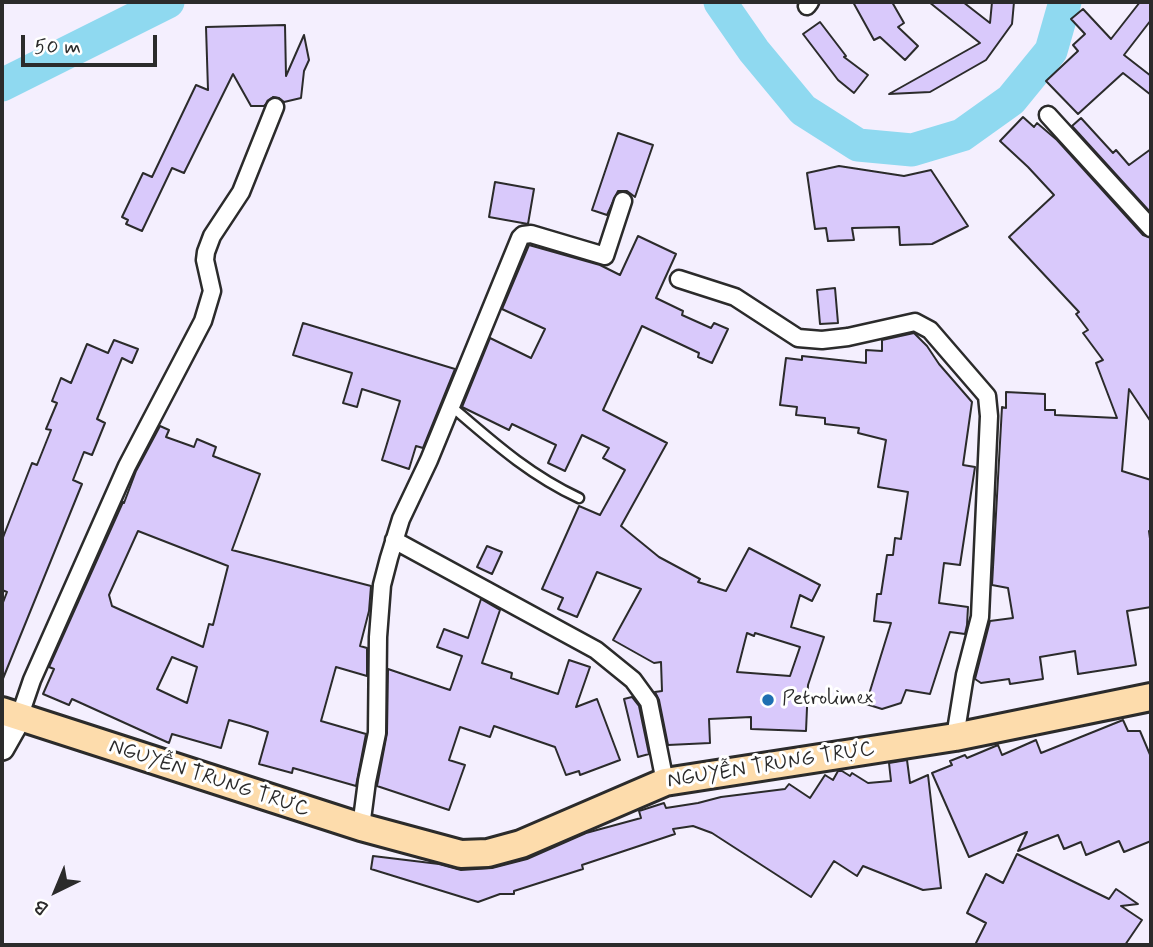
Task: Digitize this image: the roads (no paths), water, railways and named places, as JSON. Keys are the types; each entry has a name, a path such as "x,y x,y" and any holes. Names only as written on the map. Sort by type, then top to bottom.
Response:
{"main road":[{"name":"NGUYỄN TRUNG TRỰC","path":"10,714 361,827 461,854 488,853 521,844 665,782 955,737 1151,697"}],"street":[{"path":"2,748 10,714 32,680 127,466 202,321 212,291 205,260 206,252 212,236 241,192 275,107"},
{"path":"1048,115 1151,228"},
{"path":"361,827 377,733 378,637 382,586 401,519 520,238 531,234 605,256 623,201"},
{"path":"679,279 722,291 798,338 822,340 848,337 915,322 930,330 987,396 988,461 980,617 965,675 955,737"},
{"path":"394,540 596,650 633,680 649,702 665,782"}],"lane":[{"path":"451,405 517,462 579,498"}],"waterway":[{"path":"2,85 168,2"},
{"path":"720,2 754,51 803,110 858,145 912,150 962,135 1011,100 1051,51 1065,2"}],"place":[{"name":"Petrolimex","path":"768,700"}]}
